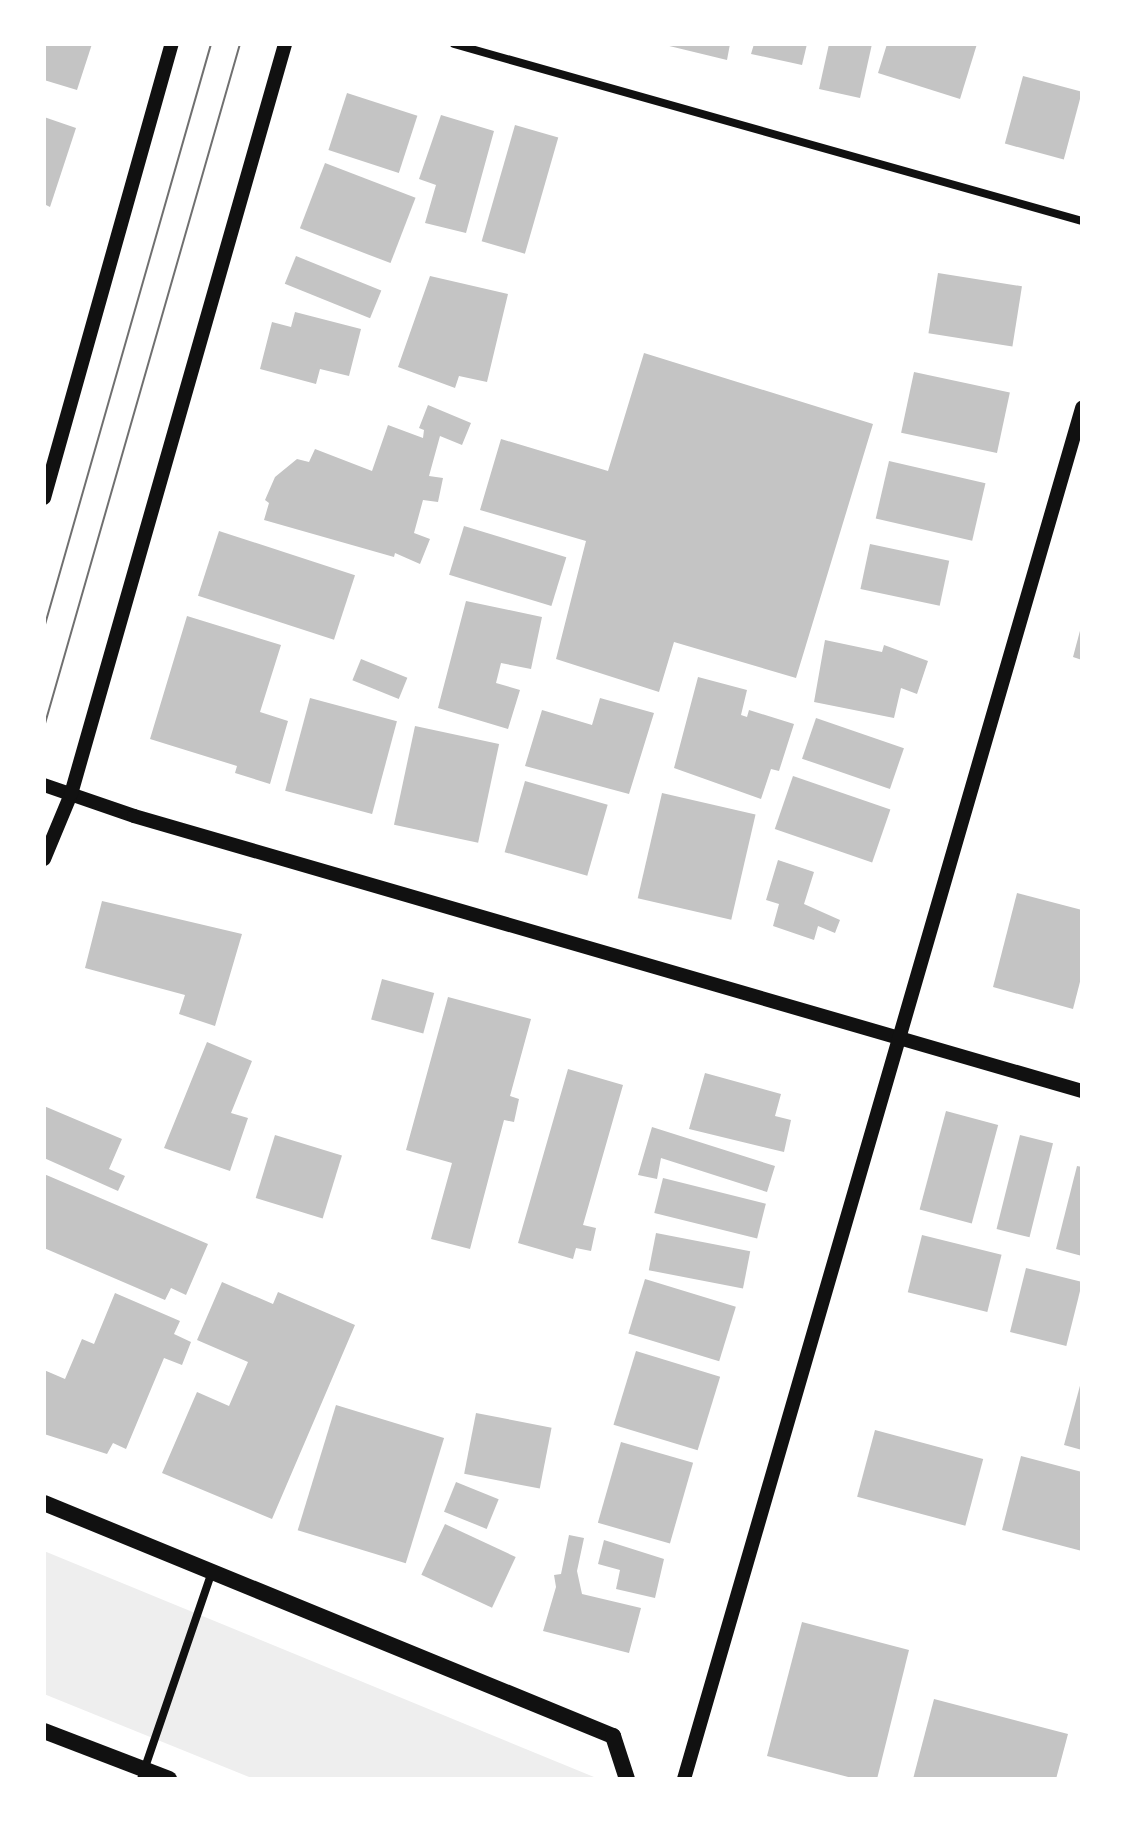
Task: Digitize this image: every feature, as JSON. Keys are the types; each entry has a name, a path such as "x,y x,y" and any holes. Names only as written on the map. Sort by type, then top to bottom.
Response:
{"main road":[{"path":"44,1503 613,1736 627,1779"},
{"path":"44,1731 143,1774 169,1779"}],"street":[{"path":"44,498 172,44"},
{"path":"44,859 71,794 285,44"},
{"path":"454,44 1082,221"},
{"path":"684,1779 1082,408"},
{"path":"44,785 1082,1091"},
{"path":"143,1774 212,1572"}],"shaded area":[{"path":"44,1551 594,1777 254,1779 44,1694"}],"building":[{"path":"44,44 92,44 77,90 44,80"},
{"path":"661,44 730,44 727,60"},
{"path":"754,44 807,44 802,65 751,54"},
{"path":"829,44 872,44 860,98 819,89"},
{"path":"887,44 977,44 960,99 878,73"},
{"path":"1023,76 1082,92 1064,159 1005,144"},
{"path":"347,93 417,116 399,173 328,150"},
{"path":"441,115 494,131 466,233 425,223 436,185 419,179"},
{"path":"44,117 76,128 50,207 44,204"},
{"path":"515,125 558,137 525,254 482,241"},
{"path":"325,163 416,198 390,263 300,228"},
{"path":"296,256 381,290 370,318 285,284"},
{"path":"938,273 1022,286 1012,347 928,333"},
{"path":"430,276 508,294 487,382 459,376 455,388 398,367"},
{"path":"295,312 361,329 349,376 320,369 316,384 260,369 272,322 291,327"},
{"path":"644,353 873,424 796,678 674,642 659,692 556,659 586,541 480,510 501,439 608,471"},
{"path":"914,372 1010,392 997,453 901,433"},
{"path":"428,405 471,423 462,445 440,436 429,476 443,478 438,502 423,500 414,533 430,539 420,564 395,553 394,557 264,520 269,503 265,500 275,477 297,459 309,462 315,449 372,471 388,425 423,438 424,430 419,428"},
{"path":"889,461 985,483 972,541 876,518"},
{"path":"464,526 566,557 551,606 449,575"},
{"path":"219,531 355,575 334,640 198,596"},
{"path":"870,544 949,561 940,606 860,589"},
{"path":"466,601 542,617 531,669 501,663 496,683 520,690 508,729 438,708"},
{"path":"187,616 281,645 260,712 288,721 270,784 235,773 237,766 150,739"},
{"path":"1082,627 1082,660 1073,657"},
{"path":"825,640 882,652 884,645 928,661 917,694 901,688 894,718 814,702"},
{"path":"361,659 407,678 399,699 352,680"},
{"path":"698,677 747,690 741,715 747,717 749,710 794,724 779,771 771,769 761,799 674,768"},
{"path":"310,698 397,721 372,814 285,791"},
{"path":"600,698 654,713 629,794 525,766 542,710 592,725"},
{"path":"816,718 904,748 890,789 802,759"},
{"path":"415,726 499,744 478,843 394,825"},
{"path":"793,776 890,810 872,862 775,829"},
{"path":"525,781 608,805 587,876 505,852"},
{"path":"662,793 756,815 731,920 638,898"},
{"path":"778,860 814,872 804,904 840,920 835,933 818,926 814,940 773,926 779,904 766,900"},
{"path":"1017,893 1082,910 1082,974 1073,1009 993,987"},
{"path":"102,901 242,934 215,1026 179,1014 185,995 85,968"},
{"path":"382,979 434,993 423,1034 371,1020"},
{"path":"448,997 531,1019 510,1096 519,1099 514,1122 504,1120 470,1249 431,1239 452,1163 406,1150"},
{"path":"207,1042 252,1061 231,1113 248,1118 230,1171 164,1148"},
{"path":"568,1069 623,1085 583,1225 596,1228 591,1251 576,1248 573,1259 518,1243"},
{"path":"705,1073 781,1094 775,1116 791,1120 784,1152 689,1129"},
{"path":"44,1106 122,1139 109,1169 125,1176 118,1191 44,1158"},
{"path":"946,1111 998,1125 972,1224 920,1210"},
{"path":"652,1127 775,1166 767,1192 661,1158 657,1179 638,1175"},
{"path":"275,1135 342,1155 323,1219 256,1198"},
{"path":"1020,1135 1053,1143 1030,1237 997,1229"},
{"path":"1077,1166 1082,1167 1082,1256 1056,1249"},
{"path":"44,1174 208,1244 186,1295 171,1288 165,1300 44,1248"},
{"path":"663,1178 766,1204 757,1239 654,1213"},
{"path":"656,1233 750,1251 743,1289 649,1270"},
{"path":"922,1235 1002,1255 987,1312 908,1292"},
{"path":"1026,1268 1082,1282 1066,1346 1010,1332"},
{"path":"645,1279 736,1307 719,1361 628,1334"},
{"path":"222,1282 273,1304 278,1292 355,1325 272,1519 162,1473 197,1392 229,1406 248,1362 197,1340"},
{"path":"115,1293 180,1321 174,1334 191,1342 182,1365 164,1358 126,1449 113,1443 107,1454 44,1434 44,1370 65,1379 82,1339 94,1344"},
{"path":"636,1351 720,1377 698,1450 613,1425"},
{"path":"1082,1382 1082,1450 1064,1445"},
{"path":"336,1405 444,1438 406,1563 298,1530"},
{"path":"476,1413 552,1428 540,1489 464,1474"},
{"path":"875,1430 983,1459 965,1526 857,1497"},
{"path":"621,1442 693,1463 670,1543 598,1523"},
{"path":"1021,1456 1082,1472 1082,1551 1002,1530"},
{"path":"456,1482 499,1499 487,1529 444,1512"},
{"path":"445,1524 516,1557 492,1608 421,1575"},
{"path":"569,1535 584,1538 577,1571 582,1594 641,1608 629,1653 543,1631 556,1587 554,1575 561,1574"},
{"path":"604,1540 664,1559 655,1598 616,1589 620,1570 598,1564"},
{"path":"802,1622 909,1650 877,1779 856,1779 767,1756"},
{"path":"934,1699 1068,1734 1056,1779 913,1779"}],"tram line":[{"path":"44,628 211,44"},
{"path":"44,727 240,44"}]}
